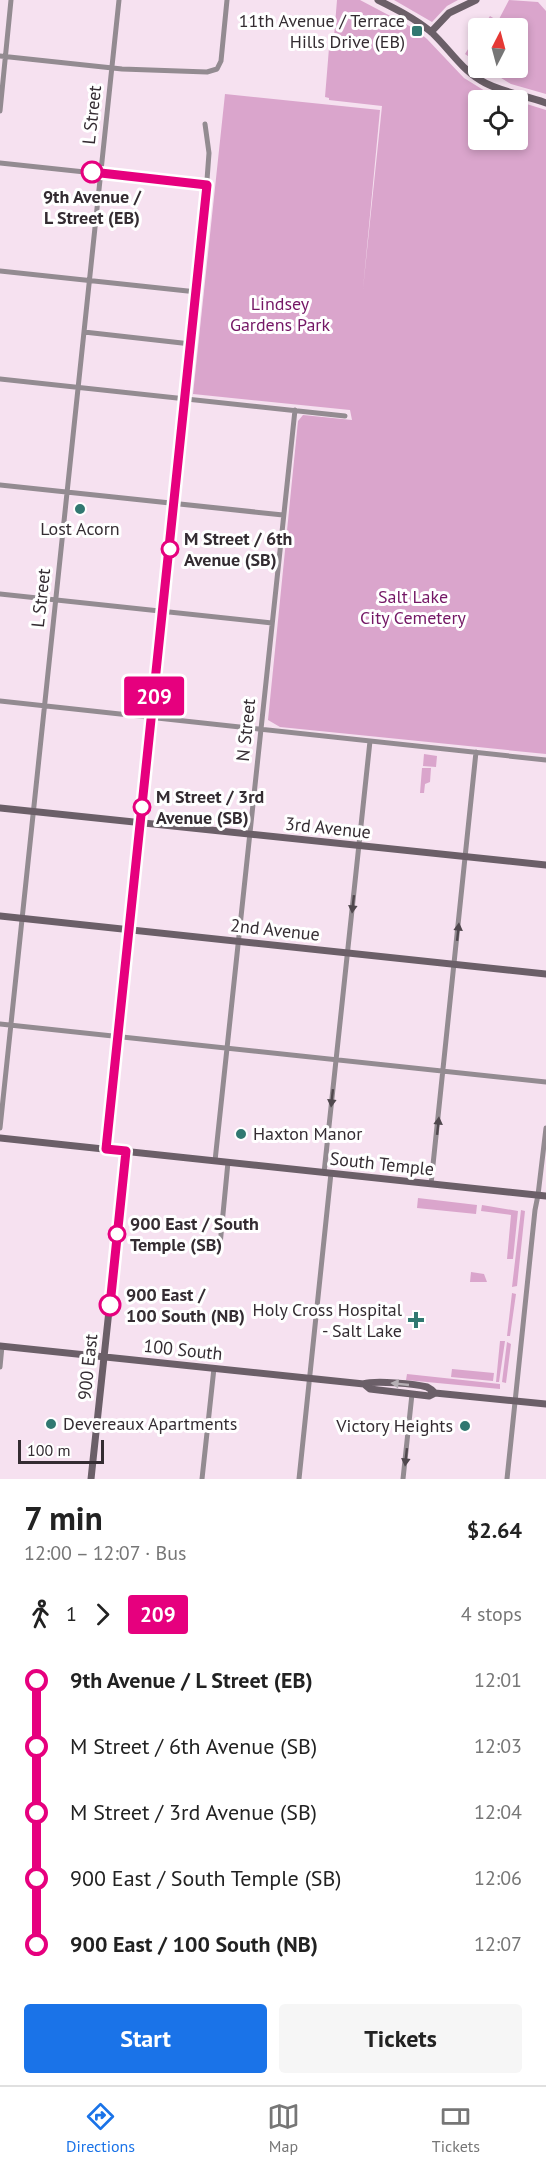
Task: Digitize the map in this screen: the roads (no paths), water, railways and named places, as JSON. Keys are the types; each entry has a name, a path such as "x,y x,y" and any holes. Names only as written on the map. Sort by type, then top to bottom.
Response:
{"street":[{"path":"0,111 3,56 12,0"},
{"name":"L Street","path":"0,1128 119,0"},
{"path":"3,56 112,68 207,72 217,69 221,61 227,0"},
{"path":"378,0 431,32 455,59 480,80 546,103"},
{"path":"431,32 453,10 476,0"},
{"path":"106,1149 207,185 208,145 205,124"},
{"path":"0,163 207,185"},
{"path":"0,271 196,292"},
{"path":"84,332 191,344"},
{"path":"0,379 345,416"},
{"name":"N Street","path":"215,1161 295,410"},
{"path":"0,485 283,515"},
{"path":"0,594 272,623"},
{"path":"0,701 546,760"},
{"path":"299,1479 310,1378 336,1060 370,741"},
{"path":"431,1184 477,752"},
{"name":"3rd Avenue","path":"0,808 546,866"},
{"name":"2nd Avenue","path":"0,916 546,974"},
{"path":"0,1024 546,1082"},
{"path":"507,1479 535,1210 542,1196 546,1128"},
{"name":"South Temple","path":"0,1138 542,1196"},
{"name":"900 East","path":"91,1479 126,1151"},
{"path":"220,1245 228,1162"},
{"path":"0,1367 1,1346"},
{"name":"100 South","path":"1,1346 364,1384 371,1382 429,1388 435,1393"},
{"path":"202,1479 214,1368"},
{"name":"100 South","path":"364,1384 370,1389 429,1396 435,1393 546,1404"},
{"path":"403,1479 412,1394"}],"place":[{"name":"11th Avenue / Terrace Hills Drive (EB)","path":"417,31"},
{"name":"9th Avenue / L Street (EB)","path":"92,172"},
{"name":"Lost Acorn","path":"80,509"},
{"name":"M Street / 6th Avenue (SB)","path":"170,549"},
{"name":"M Street / 3rd Avenue (SB)","path":"142,807"},
{"name":"Haxton Manor","path":"241,1134"},
{"name":"900 East / South Temple (SB)","path":"117,1234"},
{"name":"900 East / 100 South (NB)","path":"110,1305"},
{"name":"Holy Cross Hospital - Salt Lake","path":"416,1320"},
{"name":"Devereaux Apartments","path":"51,1424"},
{"name":"Victory Heights","path":"465,1426"}],"park label":[{"name":"Lindsey Gardens Park","path":"280,314"},
{"name":"Salt Lake City Cemetery","path":"413,607"}]}
